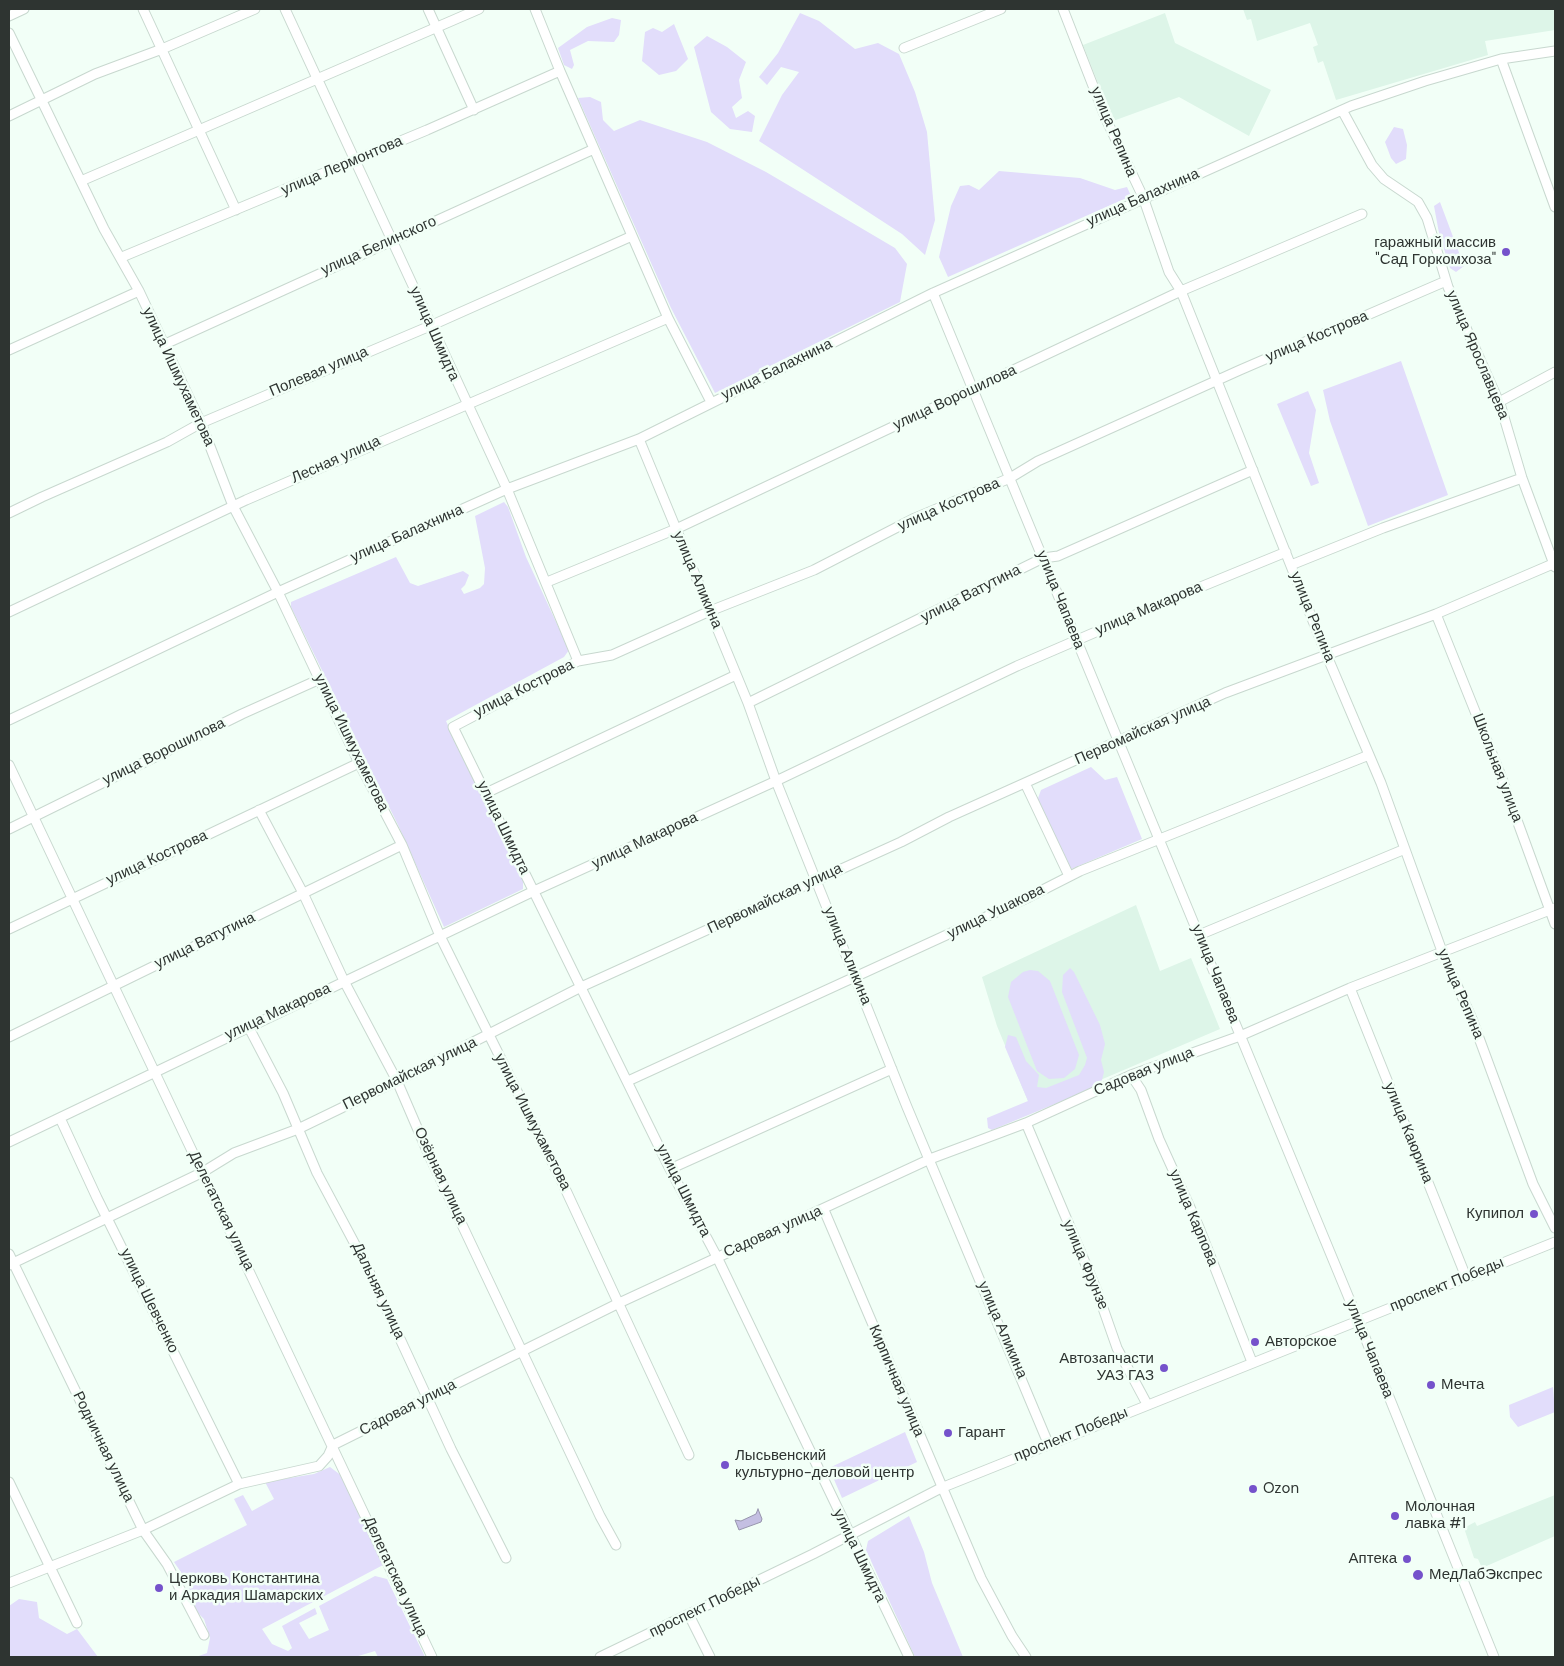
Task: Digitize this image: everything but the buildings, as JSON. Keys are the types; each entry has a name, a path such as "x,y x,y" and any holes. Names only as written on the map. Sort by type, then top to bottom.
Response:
{"street":[{"path":"9,16 24,9"},
{"path":"143,9 197,130 236,210"},
{"path":"9,116 95,74 162,49 255,9"},
{"name":"улица Шмидта","path":"285,9 466,404 507,489 578,661"},
{"path":"428,9 474,110"},
{"path":"81,181 479,9"},
{"path":"535,9 560,71 668,318 711,402"},
{"path":"904,48 1001,9"},
{"name":"улица Репина","path":"1062,9 1106,119 1144,197 1169,272 1180,291 1327,656 1369,755 1443,954 1475,1028 1533,1184 1555,1228"},
{"name":"улица Ишмухаметова","path":"9,33 104,229 122,257 139,291 201,422 234,506 402,846 440,936 563,1184 689,1455"},
{"name":"улица Балахнина","path":"9,720 278,592 507,489 639,439 933,293 1342,110 1425,81 1500,59 1555,51"},
{"path":"1500,59 1555,207"},
{"name":"улица Лермонтова","path":"122,257 354,161 560,71"},
{"name":"улица Ярославцева","path":"1342,110 1372,165 1384,179 1418,202 1426,218 1446,281 1499,402 1522,478 1555,564"},
{"name":"улица Белинского","path":"163,344 594,149"},
{"name":"улица Ворошилова","path":"547,582 676,529 974,390 1180,291 1362,214"},
{"name":"Полевая улица","path":"9,513 42,496 167,442 201,422 430,326 632,236"},
{"name":"улица Кострова","path":"453,727 578,661 612,656 710,612 814,570 915,518 1010,478 1038,461 1446,281"},
{"path":"9,350 139,291"},
{"name":"улица Чапаева","path":"933,293 1358,1320 1494,1657"},
{"name":"Лесная улица","path":"9,612 234,506 668,318"},
{"path":"1499,402 1555,372"},
{"name":"улица Аликина","path":"639,439 748,703 776,781 892,1069 1048,1444"},
{"name":"улица Ватутина","path":"748,703 1043,558 1058,556 1253,470"},
{"path":"1291,565 1383,528 1522,478"},
{"name":"улица Макарова","path":"9,1142 534,890 776,781 1076,639 1286,552"},
{"name":"Первомайская улица","path":"11,1264 203,1172 234,1153 298,1128 397,1081 488,1036 581,986 727,922 1025,783 1225,694 1436,614 1555,564"},
{"name":"Школьная улица","path":"1436,614 1553,909 1555,924"},
{"path":"486,793 736,675"},
{"name":"улица Ворошилова","path":"9,828 242,714 320,679"},
{"name":"улица Шмидта","path":"453,727 670,1169 717,1257 909,1657"},
{"name":"улица Ушакова","path":"628,1081 1025,900 1069,876 1158,838 1369,755"},
{"name":"улица Кострова","path":"9,929 359,762"},
{"name":"Делегатская улица","path":"9,765 432,1657"},
{"path":"1025,783 1069,876"},
{"name":"Озёрная улица","path":"259,810 303,893 344,981 397,1081 428,1153 600,1516 616,1545"},
{"name":"улица Ватутина","path":"9,1037 402,846"},
{"path":"1199,935 1405,849"},
{"name":"Садовая улица","path":"9,1583 18,1577 50,1568 143,1530 239,1484 319,1466 328,1456 333,1445 619,1303 824,1210 930,1159 1026,1123 1131,1075 1240,1036 1350,988 1443,954 1553,909"},
{"name":"улица Каюрина","path":"1350,988 1466,1277"},
{"name":"Дальняя улица","path":"248,1026 283,1093 317,1173 365,1263 427,1398 506,1558"},
{"path":"670,1169 892,1069"},
{"name":"улица Карпова","path":"1131,1075 1141,1090 1159,1139 1198,1225 1252,1362"},
{"name":"улица Шевченко","path":"60,1118 239,1484"},
{"name":"улица Фрунзе","path":"1026,1123 1097,1291 1117,1348 1147,1404"},
{"name":"Кирпичная улица","path":"824,1210 981,1578 1012,1636 1026,1657"},
{"name":"проспект Победы","path":"600,1657 689,1615 941,1488 1555,1242"},
{"name":"Родничная улица","path":"9,1254 11,1264 143,1530 167,1564 204,1635"},
{"path":"9,1482 77,1623"},
{"path":"689,1615 710,1657"}],"shaded area":[{"path":"1243,9 1555,9 1555,30 1485,41 1488,55 1336,100 1323,61 1318,63 1313,47 1318,45 1310,23 1257,41 1251,19 1247,20"},
{"path":"800,13 819,21 855,49 878,43 899,54 915,92 927,132 935,220 925,255 902,234 759,141 782,95 799,72 781,67 767,85 759,77 778,53"},
{"path":"1165,13 1175,43 1271,90 1249,136 1179,97 1113,121 1083,45"},
{"path":"612,18 621,20 619,35 614,42 588,41 570,50 574,65 572,69 564,65 558,48 587,27"},
{"path":"674,24 688,59 676,71 659,75 642,61 645,32 653,28 662,32"},
{"path":"707,36 727,47 746,62 739,80 742,98 732,107 736,118 748,111 755,116 752,132 730,129 711,112 694,47"},
{"path":"590,97 601,102 603,120 614,131 640,120 707,142 766,172 895,248 907,264 900,302 715,393 671,308 578,98"},
{"path":"1394,127 1403,129 1407,145 1406,159 1396,164 1391,158 1385,142"},
{"path":"999,171 1080,178 1115,190 1127,187 1131,196 948,277 939,257 951,206 960,186 969,185 979,190"},
{"path":"1440,202 1464,266 1456,272 1450,268 1439,233 1434,206"},
{"path":"1401,361 1448,495 1368,526 1330,421 1323,390"},
{"path":"1308,391 1316,410 1309,453 1319,483 1311,486 1277,404"},
{"path":"504,502 508,507 526,557 569,650 564,657 446,721 523,880 523,889 444,927 398,825 291,607 291,602 396,557 410,583 418,586 463,571 469,575 461,589 464,594 480,588 484,584 485,568 475,516"},
{"path":"1091,767 1105,780 1117,777 1142,839 1069,870 1037,801 1041,790"},
{"path":"1136,905 1160,971 1191,958 1220,1029 1037,1107 1028,1101 997,1026 982,977"},
{"path":"1070,968 1074,972 1100,1025 1105,1044 1101,1060 1104,1072 1102,1080 1096,1087 992,1130 988,1128 987,1118 1028,1101 1005,1047 1008,1035 1016,1037 1026,1061 1039,1075 1037,1087 1046,1088 1079,1075 1085,1065 1087,1058 1062,992 1063,975"},
{"path":"1030,970 1038,971 1050,981 1079,1055 1075,1069 1064,1078 1049,1079 1037,1071 1008,997 1011,982 1023,972"},
{"path":"1553,1387 1555,1412 1518,1427 1510,1417 1509,1405"},
{"path":"905,1432 917,1462 842,1498 829,1468"},
{"path":"330,1467 342,1476 383,1565 262,1629 272,1644 288,1651 292,1648 282,1626 315,1608 317,1614 299,1623 309,1639 329,1630 319,1606 375,1576 387,1579 425,1657 378,1657 375,1651 355,1657 196,1657 207,1653 210,1638 204,1619 194,1609 188,1597 187,1581 174,1562 247,1525 234,1499 243,1495 252,1511 274,1499 265,1482 314,1474"},
{"path":"1555,1495 1555,1536 1482,1568 1478,1559 1474,1558 1464,1528 1475,1522 1477,1526"},
{"path":"758,1509 762,1519 761,1522 739,1530 735,1520 741,1521 756,1514"},
{"path":"909,1516 924,1552 932,1583 963,1657 915,1657 866,1550 868,1541"},
{"path":"19,1599 37,1602 39,1618 67,1634 77,1629 98,1657 9,1656 9,1606"}],"place":[{"name":"гаражный массив \"Сад Горкомхоза\"","path":"1506,252"},
{"name":"Купипол","path":"1534,1214"},
{"name":"Авторское","path":"1255,1342"},
{"name":"Автозапчасти УАЗ ГАЗ","path":"1164,1368"},
{"name":"Мечта","path":"1431,1385"},
{"name":"Гарант","path":"948,1433"},
{"name":"Лысьвенский культурно-деловой центр","path":"725,1465"},
{"name":"Ozon","path":"1253,1489"},
{"name":"Молочная лавка #1","path":"1395,1516"},
{"name":"Аптека","path":"1407,1559"},
{"name":"МедЛабЭкспрес","path":"1418,1575"},
{"name":"Церковь Константина и Аркадия Шамарских","path":"159,1588"}]}
